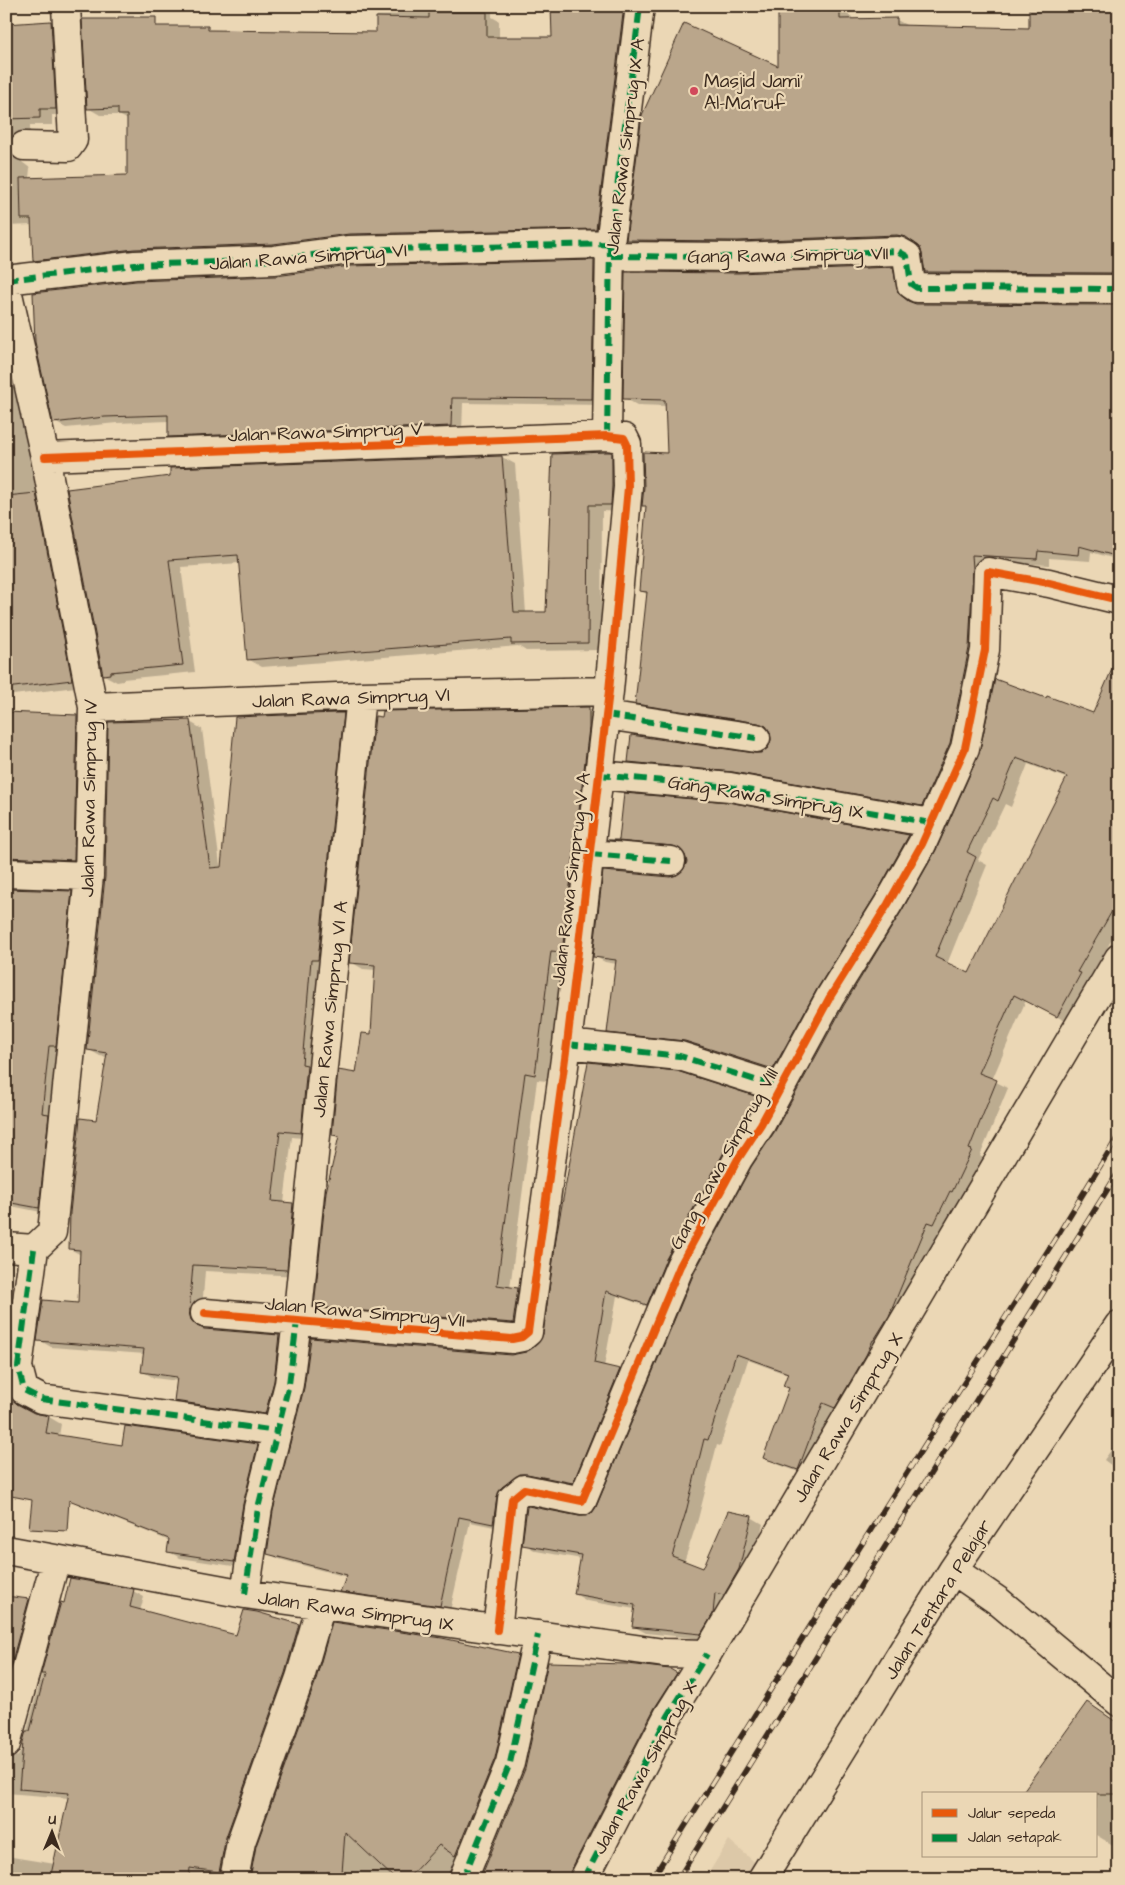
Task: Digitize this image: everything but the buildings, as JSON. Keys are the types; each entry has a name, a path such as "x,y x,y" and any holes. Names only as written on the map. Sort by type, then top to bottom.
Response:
{"street":[{"path":"24,146 68,147 73,140 66,6"},
{"name":"Jalan Rawa Simprug IX A","path":"608,436 610,250 640,6"},
{"name":"Jalan Rawa Simprug VI","path":"6,280 135,265 274,260 349,250 610,250"},
{"name":"Gang Rawa Simprug VII","path":"610,250 738,257 898,251 907,256 910,280 914,287 918,288 1119,289"},
{"name":"Jalan Rawa Simprug IV","path":"6,285 45,457 93,707 88,876 52,1232 34,1249"},
{"name":"Jalan Rawa Simprug V","path":"45,457 608,436"},
{"name":"Jalan Rawa Simprug V A","path":"522,1337 528,1332 530,1326 567,1044 608,703 628,487 628,444 624,438 608,436"},
{"name":"Gang Rawa Simprug VIII","path":"497,1630 512,1499 524,1489 582,1501 680,1266 738,1159 761,1124 830,997 888,904 931,823 965,748 985,650 988,572 1049,583 1119,600"},
{"name":"Jalan Rawa Simprug VI","path":"93,707 361,696 608,703 756,738"},
{"name":"Jalan Rawa Simprug VI A","path":"245,1594 258,1508 289,1384 361,696"},
{"name":"Gang Rawa Simprug IX","path":"599,775 730,787 931,823"},
{"path":"590,854 671,861"},
{"path":"6,873 88,876"},
{"name":"Jalan Rawa Simprug X","path":"584,1879 668,1716 707,1654 1119,958"},
{"path":"567,1044 680,1056 780,1088"},
{"path":"6,1247 34,1249 18,1366 24,1390 41,1399 278,1432"},
{"name":"Jalan Rawa Simprug VII","path":"205,1313 512,1340 522,1337"},
{"name":"Jalan Tentara Pelajar","path":"762,1879 953,1570 1119,1324"},
{"name":"Jalan Rawa Simprug IX","path":"6,1550 245,1594 664,1653 707,1654"},
{"path":"6,1744 56,1559"},
{"path":"953,1570 998,1600 1119,1702"},
{"path":"234,1879 241,1842 300,1678 321,1605"},
{"path":"463,1879 510,1763 538,1635"}],"shaded area":[{"path":"729,1840 774,1879 705,1879"}],"railway":[{"path":"652,1879 1119,1135"},
{"path":"678,1879 1119,1171"}],"marked path":[{"path":"607,436 610,244 640,6"},
{"path":"6,280 135,265 274,260 349,250 610,244"},
{"path":"611,256 738,257 898,251 907,256 911,284 917,288 1119,289"},
{"path":"606,715 756,738"},
{"path":"599,775 730,787 931,823"},
{"path":"590,854 671,861"},
{"path":"567,1044 680,1056 780,1088"},
{"path":"34,1249 18,1367 24,1390 41,1399 277,1431"},
{"path":"245,1594 258,1508 289,1384 297,1321"},
{"path":"463,1879 510,1763 538,1635"},
{"path":"584,1879 668,1716 707,1654"}],"cycle path":[{"path":"45,457 607,436 624,438 627,444 628,487 609,691 567,1044 528,1332 522,1337 512,1339 205,1313"},
{"path":"497,1630 512,1499 524,1489 582,1501 680,1266 738,1159 761,1124 830,997 888,904 922,844 965,748 985,650 988,572 1049,583 1119,600"}],"place":[{"name":"Masjid Jami' Al-Ma'ruf","path":"694,91"}]}
